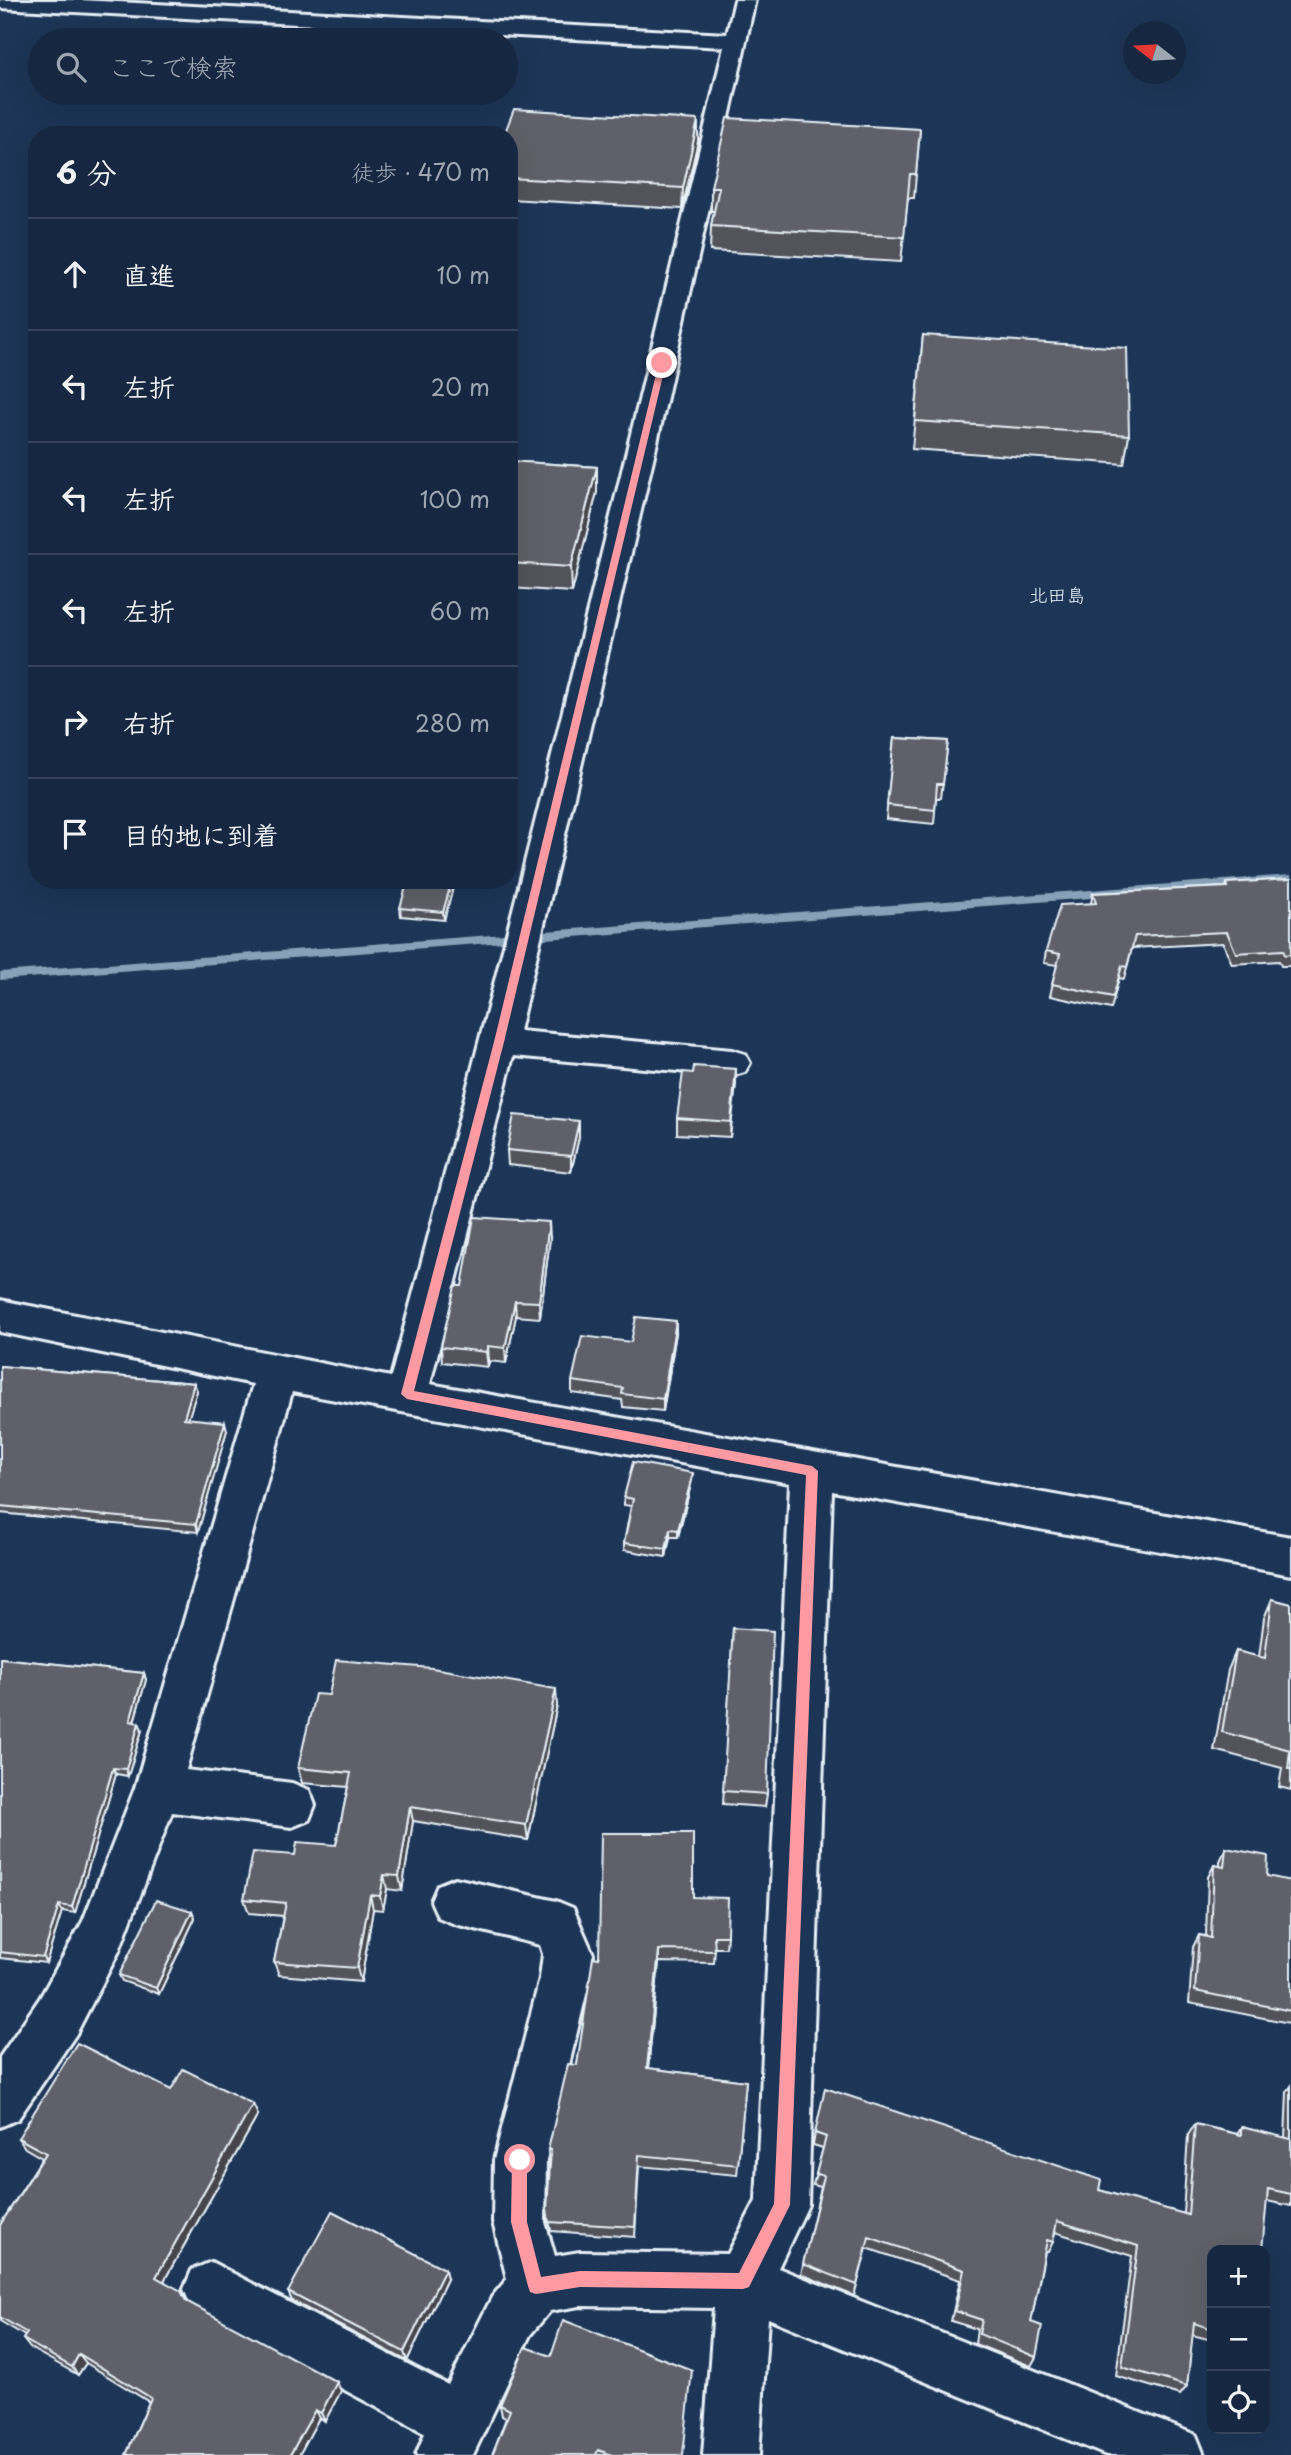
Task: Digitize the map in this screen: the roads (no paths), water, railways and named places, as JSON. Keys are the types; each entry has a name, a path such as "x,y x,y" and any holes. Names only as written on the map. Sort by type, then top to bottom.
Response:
{"street":[{"path":"407,1394 499,1042 647,425 745,0"},
{"path":"0,2 489,28"},
{"path":"518,30 734,41"},
{"path":"499,1042 732,1063"},
{"path":"0,1316 276,1373 407,1394 812,1471 1291,1556"},
{"path":"0,2101 58,2016 102,1934 158,1788 276,1373"},
{"path":"732,2455 743,2281 782,2205 812,1471"},
{"path":"158,1788 292,1805"},
{"path":"455,1901 556,1925 568,1954 565,1978 520,2160 519,2222 536,2286"},
{"path":"211,2289 451,2438 511,2316 536,2286 580,2279 743,2281 1177,2455"}],"waterway":[{"path":"0,976 1291,879"}],"district":[{"name":"北田島","path":"1057,594"}]}
